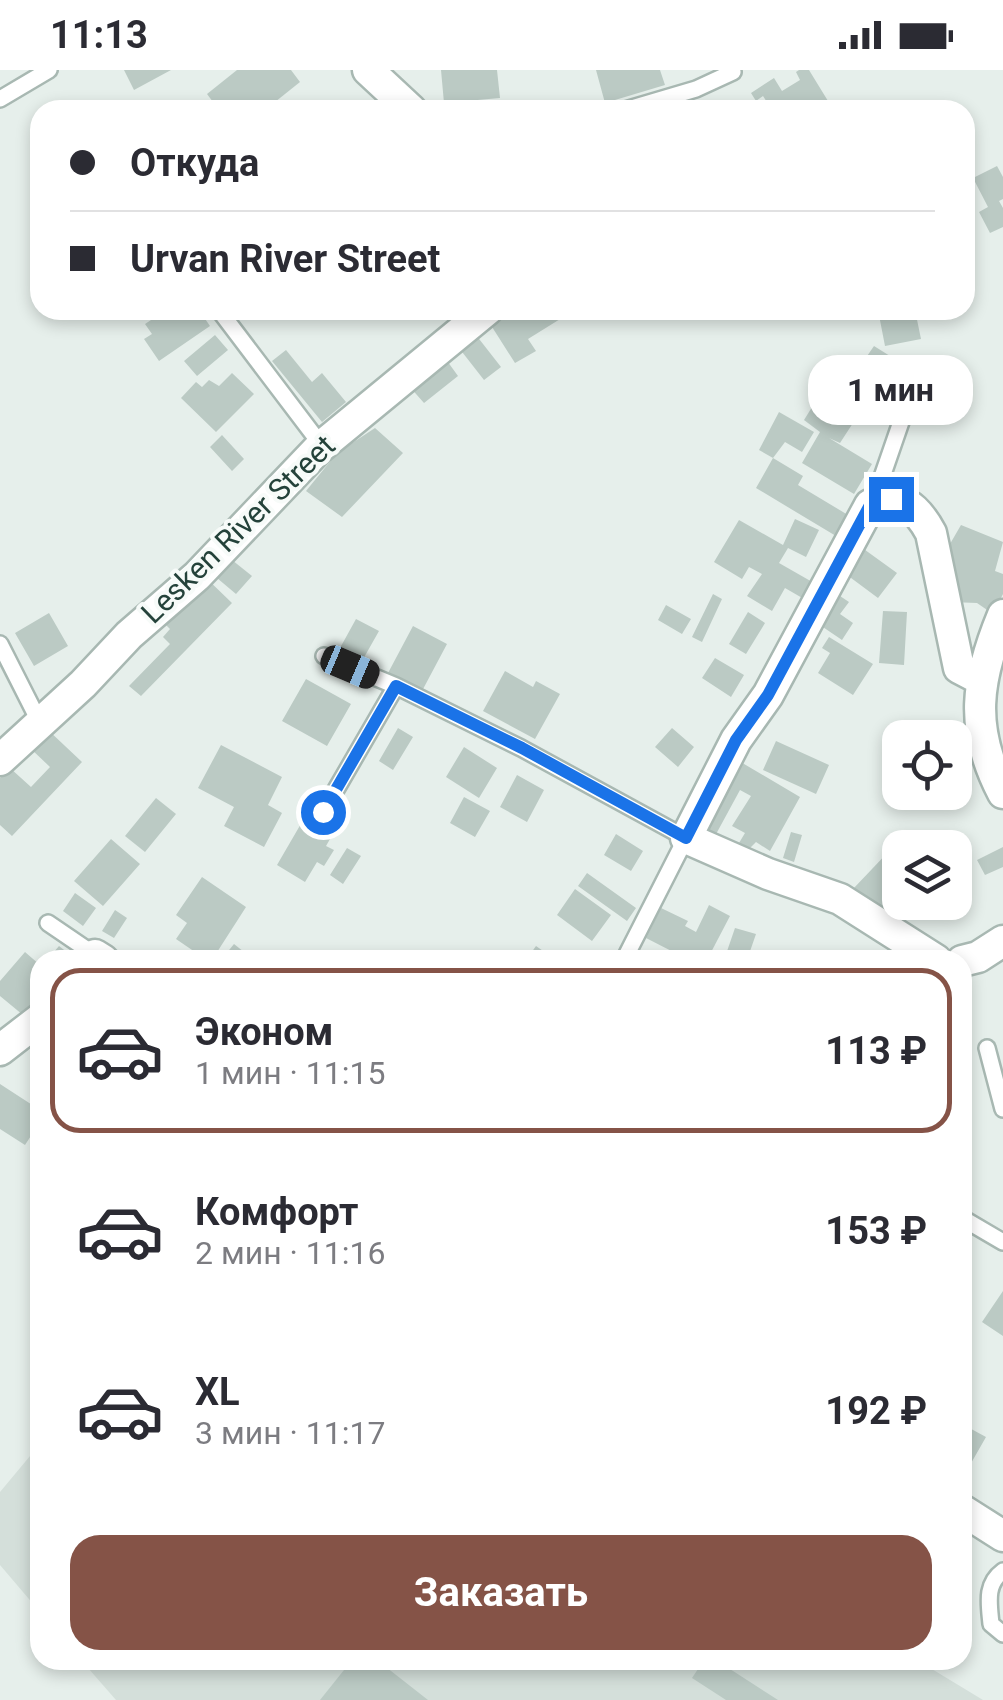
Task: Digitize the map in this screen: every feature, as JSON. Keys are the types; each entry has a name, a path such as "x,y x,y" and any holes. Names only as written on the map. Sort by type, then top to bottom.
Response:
{"street":[{"path":"368,70 400,100"},
{"name":"Lesken River Street","path":"0,760 197,576 322,446 475,320"},
{"path":"920,950 840,899 768,874 686,838 736,740 768,695 870,505 882,499 900,500 922,517 931,533 959,668 982,680"},
{"path":"1003,615 982,680 978,709 980,730 1003,793"},
{"path":"972,959 1003,942"},
{"path":"0,1050 30,1026"},
{"path":"972,1516 1003,1536"}],"lane":[{"path":"0,99 49,70"},
{"path":"659,100 696,89 732,72"},
{"path":"228,320 322,446"},
{"path":"882,499 882,477 902,419"},
{"path":"0,644 40,723"},
{"path":"324,656 396,686 522,748 686,838 629,950"},
{"path":"323,812 396,686"},
{"path":"48,923 85,950"},
{"path":"987,1048 1003,1109"},
{"path":"972,1224 1003,1242"},
{"path":"1003,1571 990,1586 988,1600 991,1624 1003,1634"}],"shaded area":[{"path":"30,1456 30,1600 0,1565 0,1492"},
{"path":"90,1670 934,1670 983,1700 116,1700"}],"building":[{"path":"124,70 171,70 134,90"},
{"path":"237,70 291,70 300,82 278,100 212,100 207,94"},
{"path":"441,70 497,70 500,98 444,100"},
{"path":"596,70 660,70 665,85 604,100"},
{"path":"809,70 827,100 766,100 763,96 755,100 751,93 774,78 782,91 800,80 796,72"},
{"path":"997,166 1003,177 1003,199 999,201 1003,227 990,233 979,212 988,207 975,177"},
{"path":"151,320 206,320 210,326 159,361 144,339 152,334 145,324"},
{"path":"488,320 559,320 528,339 536,351 515,363"},
{"path":"880,320 917,320 921,339 885,346"},
{"path":"215,335 228,350 197,376 184,361"},
{"path":"476,335 501,367 484,380 459,348"},
{"path":"874,346 890,356 880,370 897,382 886,397 854,375"},
{"path":"286,350 312,382 322,373 346,402 322,422 272,361"},
{"path":"445,358 458,376 424,403 409,386"},
{"path":"232,373 254,394 216,432 181,398 196,382 202,387 209,380 219,386"},
{"path":"933,381 963,393 953,417 923,404"},
{"path":"827,383 864,406 840,443 829,438 872,464 854,494 802,463 820,432 804,420"},
{"path":"779,412 814,432 802,452 785,442 773,458 759,450"},
{"path":"375,428 403,453 342,517 306,491 337,453"},
{"path":"222,435 244,459 232,471 210,447"},
{"path":"773,458 803,476 798,485 848,515 836,536 756,488"},
{"path":"795,519 819,530 806,557 788,548 779,563 814,583 804,599 785,588 772,611 747,596 762,574 749,567 742,579 714,562 739,520 783,545"},
{"path":"961,525 1003,542 995,571 1003,574 1003,594 993,614 977,603 951,602 943,556"},
{"path":"861,547 897,573 878,598 843,572"},
{"path":"232,560 252,576 236,594 217,578"},
{"path":"203,575 232,603 141,696 129,686 170,644 163,637 170,629 160,619"},
{"path":"834,592 849,602 840,614 853,623 842,640 814,621"},
{"path":"713,594 722,599 702,642 692,637"},
{"path":"666,605 691,619 682,634 658,620"},
{"path":"883,611 907,612 904,665 879,663"},
{"path":"748,612 765,623 746,654 729,644"},
{"path":"49,613 68,646 34,666 15,633"},
{"path":"356,619 379,631 362,661 340,648"},
{"path":"413,626 447,644 422,691 388,673"},
{"path":"829,637 873,664 853,695 818,673 830,653 822,648"},
{"path":"715,658 744,675 731,697 702,678"},
{"path":"505,671 533,687 536,681 560,694 535,739 483,711"},
{"path":"306,679 351,704 327,746 282,721"},
{"path":"398,728 413,737 393,770 379,761"},
{"path":"672,728 694,747 678,767 655,747"},
{"path":"47,729 82,762 12,836 0,825 0,778 10,768 31,787 50,767 29,747"},
{"path":"776,741 829,765 816,794 763,770"},
{"path":"221,745 282,777 268,805 282,813 264,847 224,826 234,807 198,788"},
{"path":"464,747 497,768 479,798 446,777"},
{"path":"739,761 800,797 770,851 756,842 749,849 739,843 745,833 732,826 751,796 740,790 715,836 702,828"},
{"path":"517,775 544,790 527,822 500,807"},
{"path":"464,797 490,811 475,837 450,823"},
{"path":"156,798 176,814 145,852 125,836"},
{"path":"302,822 330,839 326,846 334,850 324,866 317,862 305,882 277,865"},
{"path":"791,832 802,835 794,862 783,858"},
{"path":"616,834 643,851 631,871 604,855"},
{"path":"111,839 140,864 103,906 74,881"},
{"path":"1003,847 1003,867 985,875 977,860"},
{"path":"347,848 361,856 343,884 330,875"},
{"path":"882,858 882,907 853,889"},
{"path":"587,873 636,908 627,921 578,886"},
{"path":"202,877 246,907 218,950 192,950 176,939 187,923 176,915"},
{"path":"575,889 611,915 592,941 557,915"},
{"path":"75,893 96,908 83,926 63,911"},
{"path":"709,905 730,916 712,950 669,950 646,938 661,908 688,921 685,926 696,932"},
{"path":"115,910 127,918 114,938 102,931"},
{"path":"735,928 756,934 750,950 727,950"},
{"path":"25,952 30,956 30,1007 23,1015 0,996 0,981"},
{"path":"0,1084 30,1104 30,1137 25,1145 0,1129"},
{"path":"1003,1291 1003,1336 982,1322"},
{"path":"972,1429 986,1437 972,1462"},
{"path":"344,1670 390,1670 428,1700 320,1700"},
{"path":"697,1670 732,1670 778,1700 726,1700 692,1678"}],"route":[{"path":"323,812 396,686 522,748 686,838 736,740 768,695 870,505 891,499"}]}
